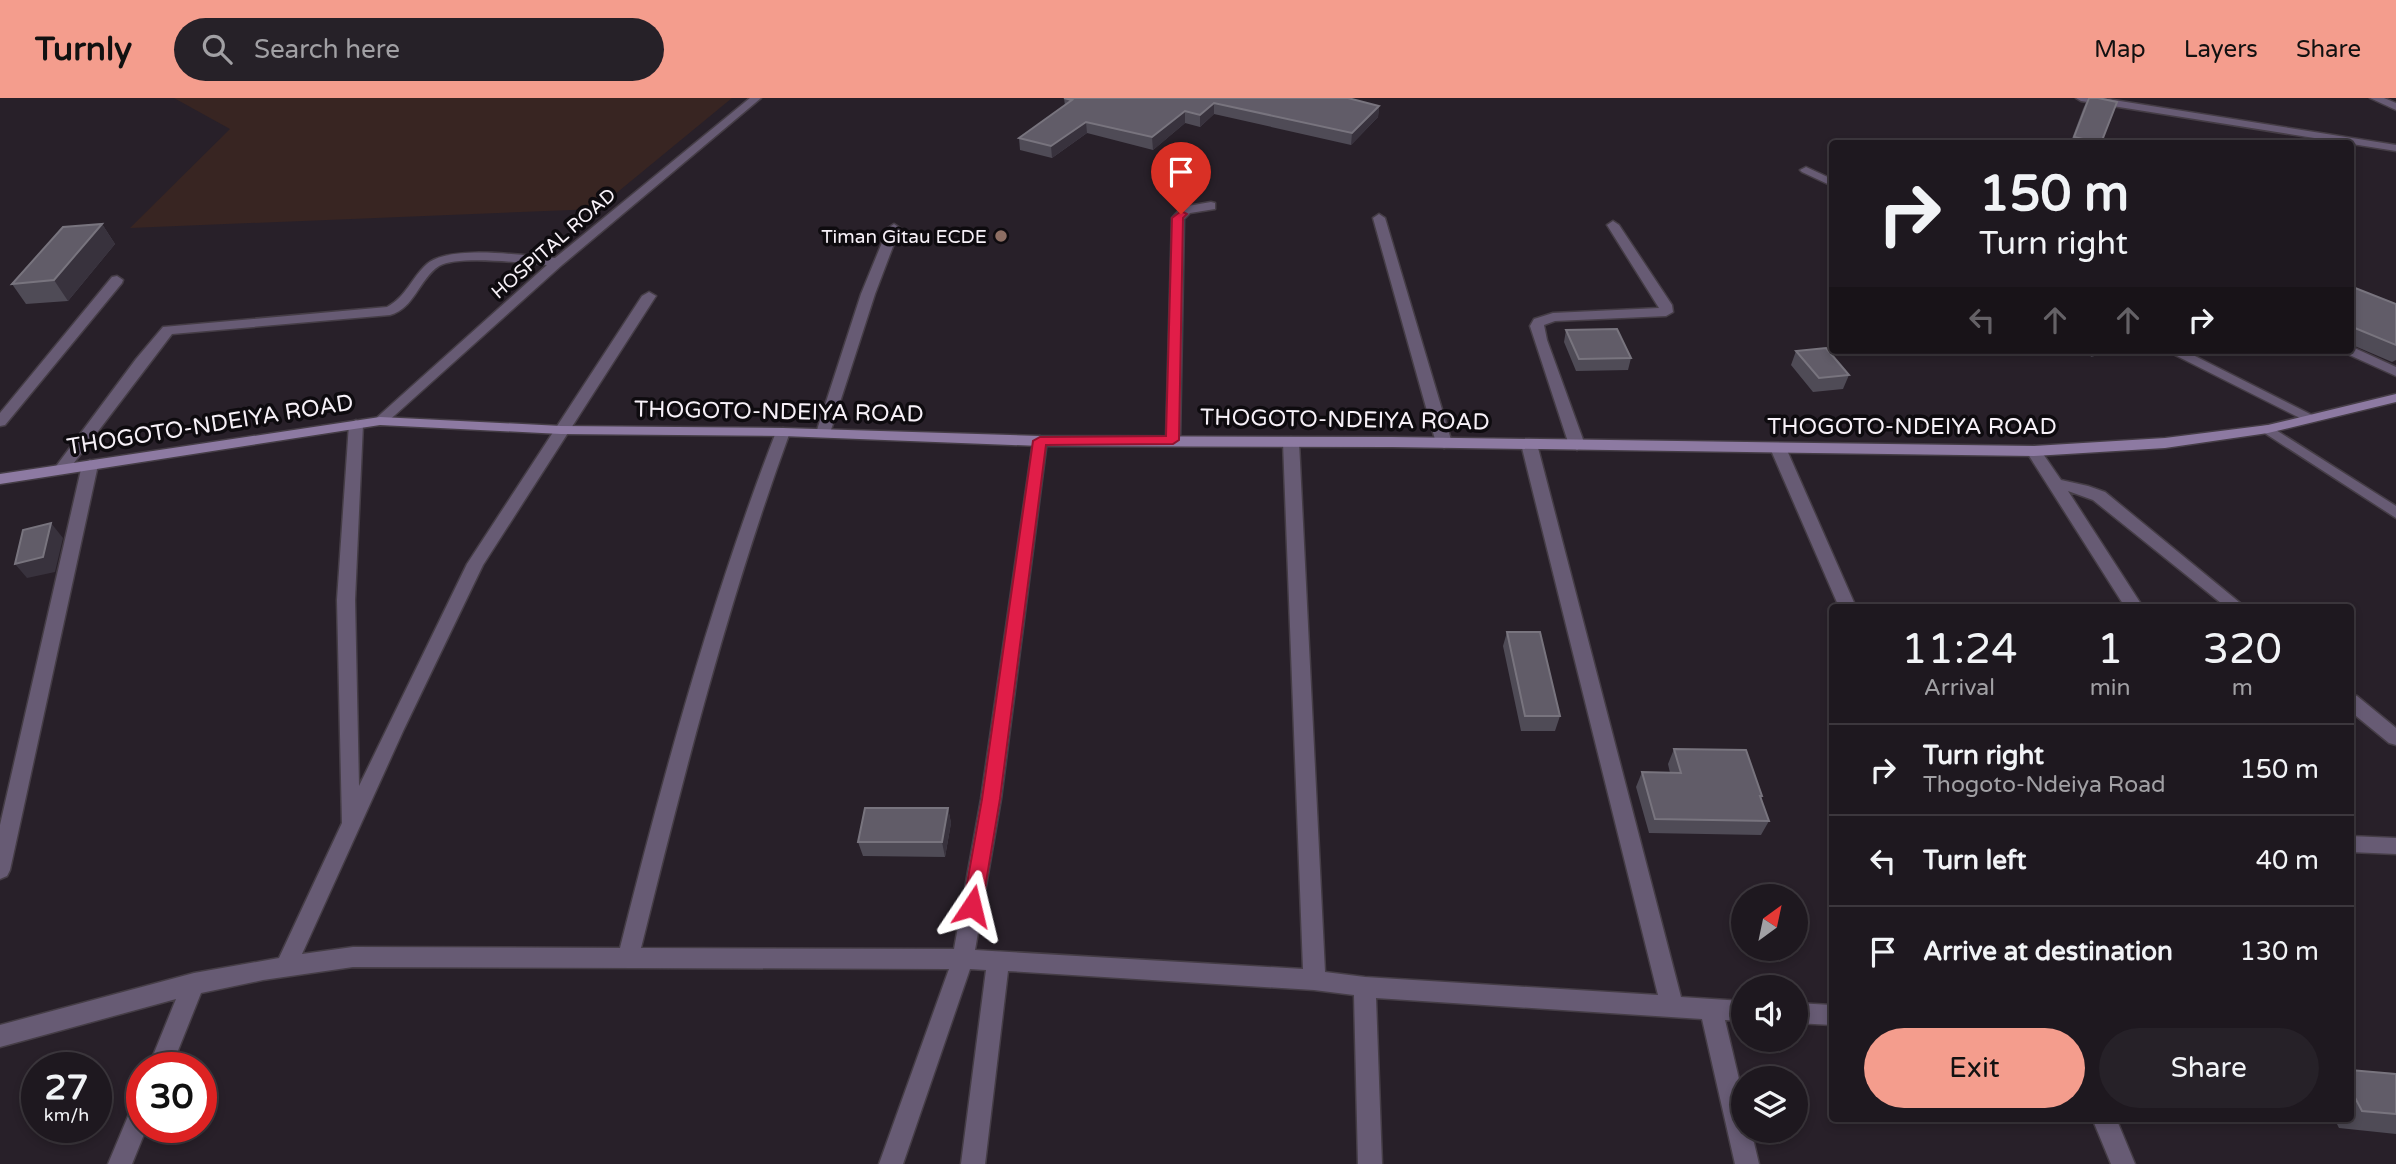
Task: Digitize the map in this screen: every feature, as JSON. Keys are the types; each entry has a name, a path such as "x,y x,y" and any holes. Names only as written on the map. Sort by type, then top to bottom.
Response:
{"main road":[{"name":"THOGOTO-NDEIYA ROAD","path":"0,479 380,421 561,429 823,433 1040,441 1173,440 2035,451 2165,443 2268,429 2396,398"}],"street":[{"name":"HOSPITAL ROAD","path":"380,421 558,262 756,98"},
{"path":"2081,98 2346,140"},
{"path":"2375,98 2396,107"},
{"path":"2354,141 2396,148"},
{"path":"1806,170 1829,182"},
{"path":"1173,440 1178,218 1186,210 1211,206"},
{"path":"1379,218 1444,443"},
{"path":"1577,445 1540,340 1538,322 1553,317 1666,312 1665,305 1613,225"},
{"path":"823,433 868,294 894,228"},
{"path":"62,469 168,330 390,311 399,306 433,265 451,257 558,262"},
{"path":"0,422 117,280"},
{"path":"286,964 475,564 649,296"},
{"path":"2354,352 2396,372"},
{"path":"2180,354 2311,418"},
{"path":"350,826 346,600 356,424"},
{"path":"2268,429 2396,513"},
{"path":"628,959 723,598 783,432"},
{"path":"891,1164 963,959 991,799 1040,441"},
{"path":"1291,442 1314,980"},
{"path":"1529,444 1672,1007"},
{"path":"1777,448 1847,604"},
{"path":"2035,451 2132,604"},
{"path":"0,870 90,465"},
{"path":"2054,484 2082,489 2099,496 2233,604"},
{"path":"2354,704 2396,738"},
{"path":"2354,845 2396,845"},
{"path":"0,1036 194,983 286,964 353,957 963,959 1314,980 1366,987 1731,1011"},
{"path":"973,1164 998,962"},
{"path":"166,1052 194,983"},
{"path":"1366,987 1370,1164"},
{"path":"1711,1010 1747,1164"},
{"path":"1808,1014 1829,1015"},
{"path":"2106,1122 2123,1164"},
{"path":"120,1164 129,1143"}],"shaded area":[{"path":"174,98 732,98 597,209 130,228 230,129"}],"building":[{"path":"1064,98 1348,98 1379,106 1352,133 1214,103 1200,115 1185,111 1152,137 1086,122 1051,146 1019,138 1072,100"},
{"path":"2089,98 2117,102 2102,140 2074,137"},
{"path":"102,224 54,280 12,284 63,227"},
{"path":"2354,288 2396,304 2396,345 2354,328"},
{"path":"1617,329 1631,358 1579,359 1566,330"},
{"path":"1826,348 1849,375 1819,378 1796,351"},
{"path":"51,523 43,557 15,564 23,530"},
{"path":"1507,632 1540,632 1560,716 1525,716"},
{"path":"1674,749 1746,750 1769,821 1655,819 1642,772 1681,773"},
{"path":"865,808 948,808 942,842 858,842"},
{"path":"2354,1070 2396,1074 2396,1114 2362,1111 2354,1096"}],"place":[{"name":"Timan Gitau ECDE","path":"1001,236"}],"route":[{"path":"972,906 991,799 1040,441 1173,440 1178,218 1181,214"}]}
